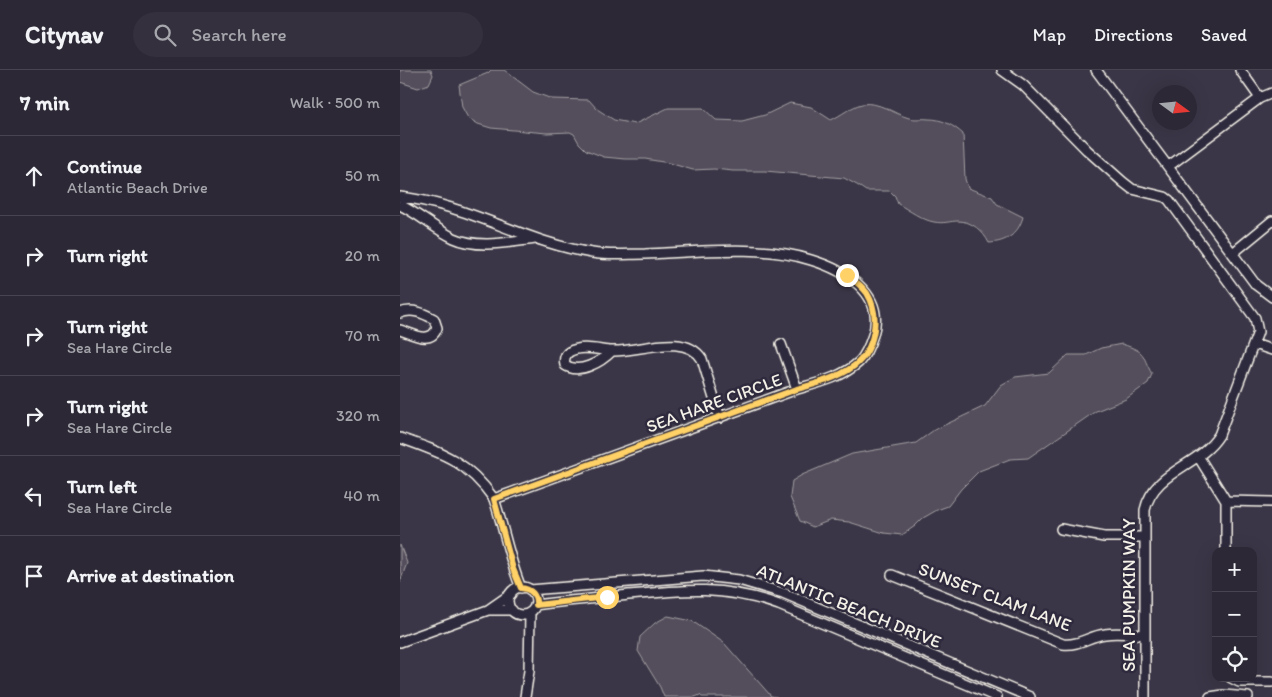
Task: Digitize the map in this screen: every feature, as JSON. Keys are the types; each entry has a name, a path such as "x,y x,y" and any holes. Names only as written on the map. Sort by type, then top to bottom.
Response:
{"street":[{"name":"SEA PUMPKIN WAY","path":"1002,70 1023,86 1087,150 1123,182 1132,189 1165,197 1169,200 1255,318 1258,332 1220,436 1210,447 1160,482 1147,498 1144,537 1146,694"},
{"path":"1096,70 1256,285 1272,297"},
{"path":"1240,70 1260,98"},
{"path":"1169,166 1260,98 1272,93"},
{"name":"SEA HARE CIRCLE","path":"400,197 444,205 536,239 578,250 607,254 741,250 779,252 812,260 847,275 866,291 871,302 875,317 874,332 870,344 861,360 847,371 822,382 797,389 494,499"},
{"name":"SEA HARE CIRCLE","path":"400,205 448,235 467,242 494,243 536,239"},
{"path":"1233,252 1272,221"},
{"path":"400,313 413,311 427,315 434,319 437,328 435,334 424,338 400,330"},
{"path":"781,344 797,389"},
{"path":"1254,344 1272,350"},
{"path":"612,351 598,362 576,369 570,369 565,366 565,356 568,353 582,349 612,351 666,345 692,348 698,352 702,359 720,418"},
{"path":"400,438 456,460 485,486 494,499 519,591"},
{"path":"1198,456 1226,501 1226,547"},
{"path":"1226,501 1272,502"},
{"path":"1061,529 1104,537 1144,537"},
{"name":"SUNSET CLAM LANE","path":"892,575 1063,644 1074,644 1106,633 1144,634"},
{"name":"ATLANTIC BEACH DRIVE","path":"519,591 703,576 752,583 783,593 899,642 1013,694 1030,697"},
{"path":"666,580 668,591"},
{"name":"ATLANTIC BEACH DRIVE","path":"536,605 668,591 716,590 754,597 779,605 997,697"},
{"path":"400,642 488,610 519,591 535,596 536,605 526,614 519,615 512,610 508,602 519,591"},
{"path":"779,605 783,593"},
{"path":"488,610 512,610"},
{"path":"525,697 529,671 529,638 526,614"},
{"path":"894,654 899,642"},
{"path":"1257,682 1272,682"},
{"path":"1210,697 1224,695 1248,697"}],"shaded area":[{"path":"400,70 431,70 433,75 429,84 418,88 400,82"},
{"path":"491,70 504,70 533,92 552,99 589,100 597,109 614,120 635,124 668,108 703,108 716,120 742,121 765,115 790,103 811,107 831,120 862,104 874,104 911,119 943,121 963,134 965,179 968,188 992,197 997,204 1023,217 1018,228 1011,236 1001,241 989,243 984,234 968,223 963,221 941,223 929,221 898,204 895,196 890,191 866,191 844,178 765,171 693,170 645,159 604,157 586,150 574,134 570,132 547,133 491,128 478,124 468,118 462,107 459,85"},
{"path":"1122,344 1142,354 1152,374 1148,383 1126,399 1096,411 1028,458 1010,459 979,471 961,489 948,506 923,518 902,535 884,533 849,522 831,520 813,527 800,521 790,497 792,481 802,475 852,454 916,443 934,430 985,406 1001,385 1015,377 1049,373 1068,355 1086,355 1101,348"},
{"path":"400,545 407,563 400,582"},
{"path":"668,616 692,621 724,643 771,696 777,697 702,697 700,695 695,697 664,697 638,651 640,637 655,623"}],"route":[{"path":"607,597 536,605 535,596 530,590 521,588 513,569 494,499 797,389 822,382 847,371 861,360 870,344 874,332 875,317 866,291 847,275"}]}
